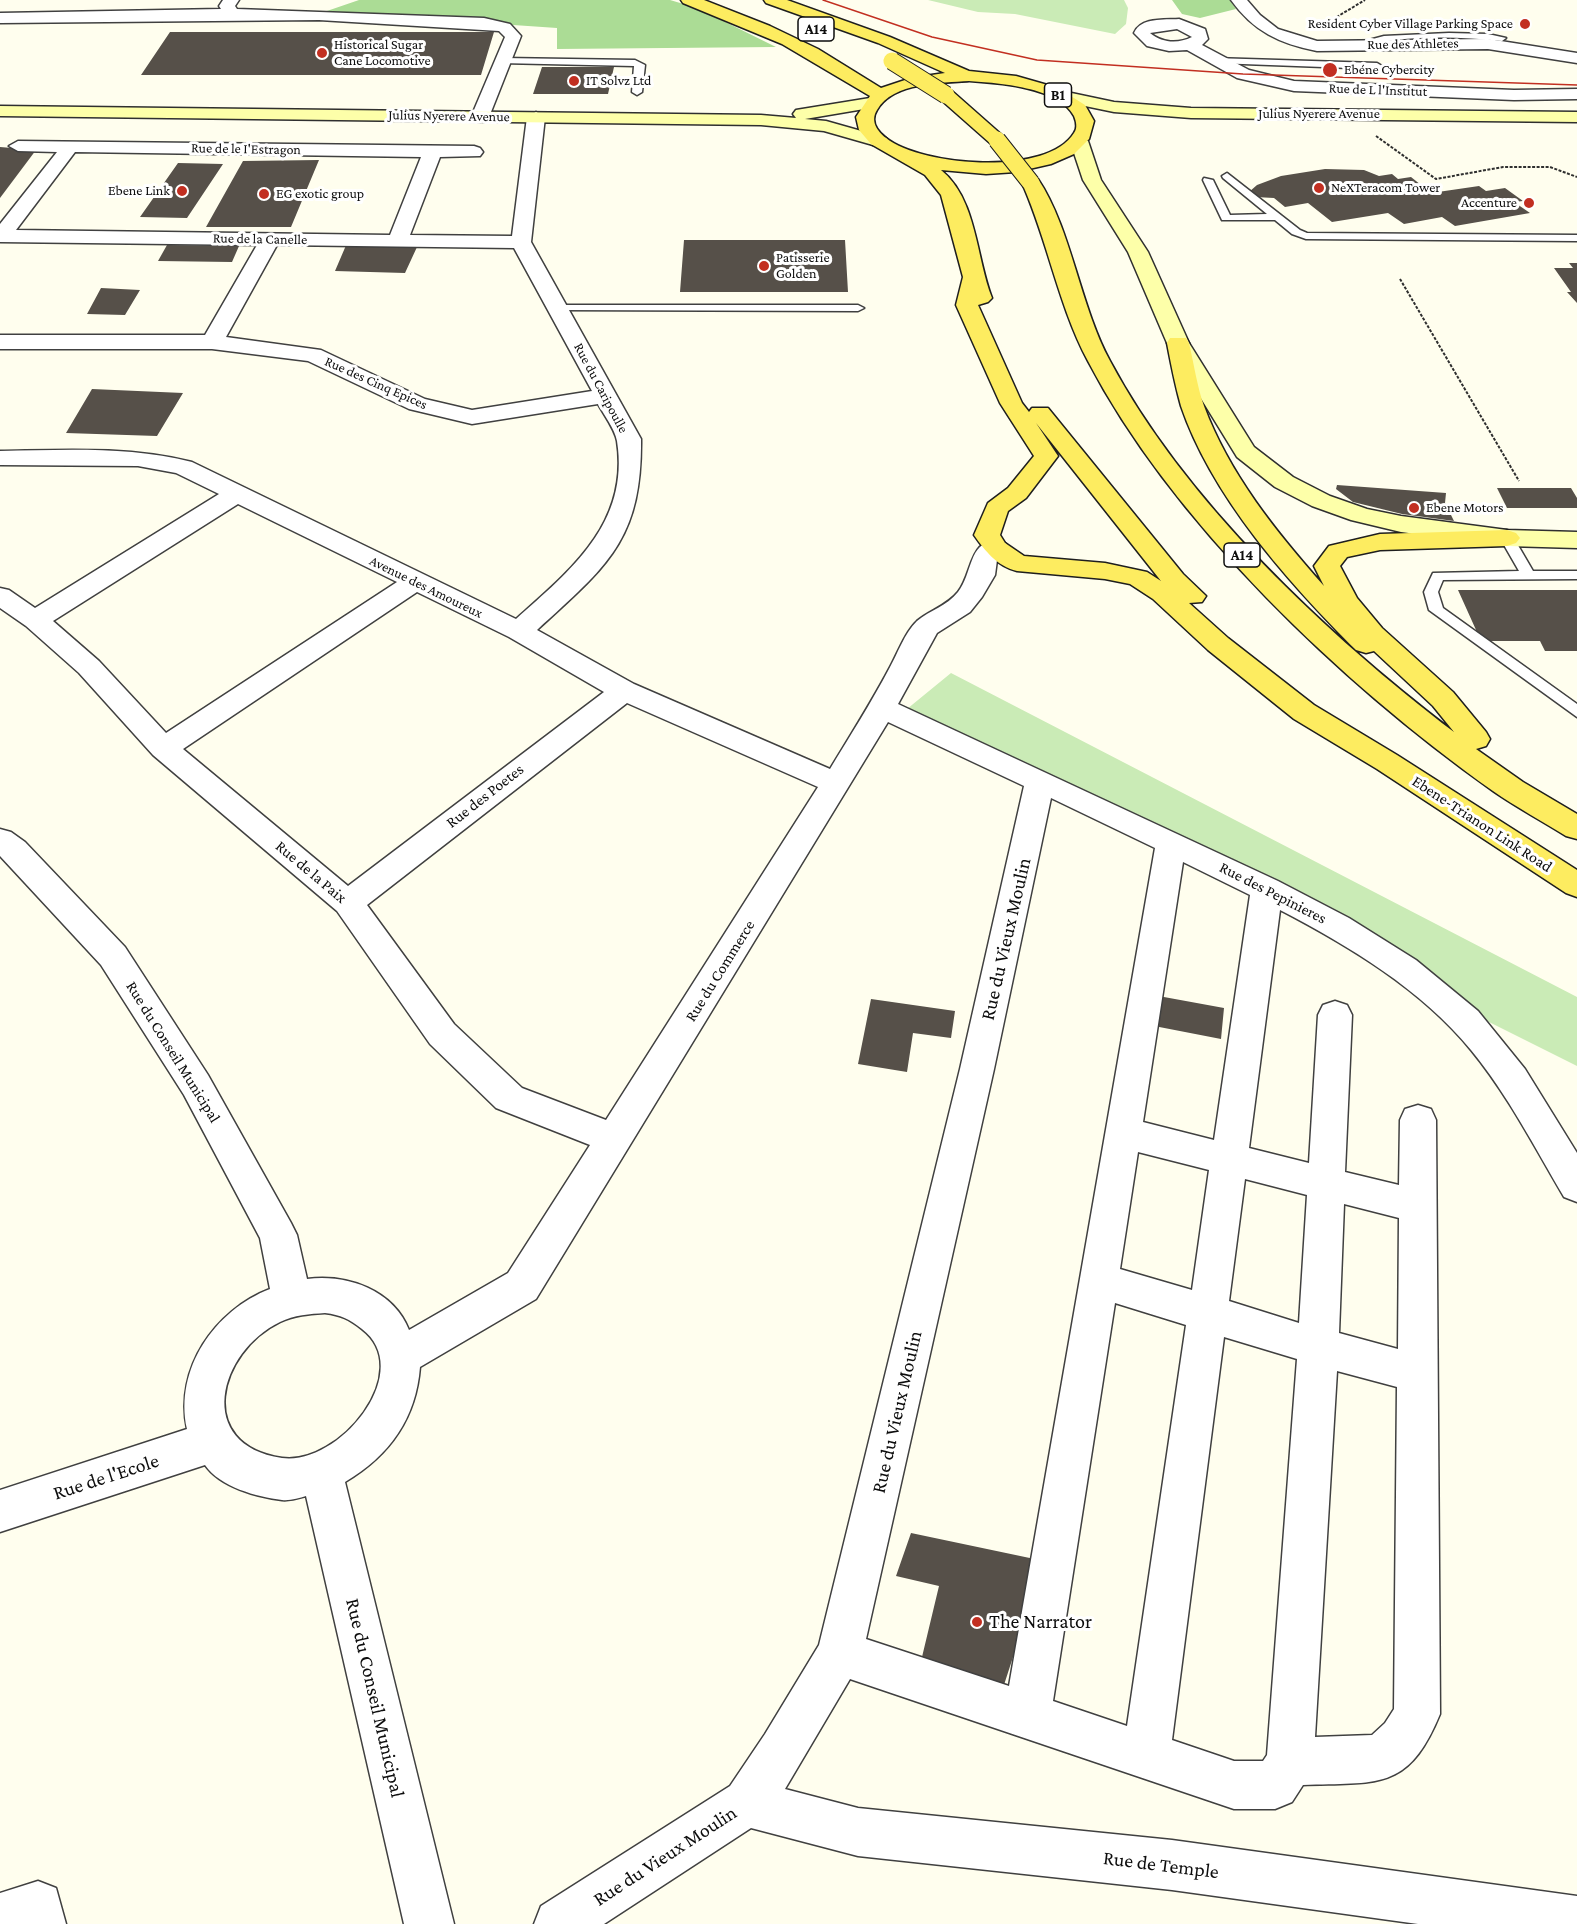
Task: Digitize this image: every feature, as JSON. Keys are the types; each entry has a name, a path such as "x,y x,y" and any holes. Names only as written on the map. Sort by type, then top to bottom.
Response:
{"main road":[{"path":"689,0 737,16 825,60 875,99"},
{"path":"772,0 884,40 969,76"},
{"name":"A14","path":"754,5 892,61 946,95 997,140 1031,183 1043,207 1097,358 1126,410 1164,465 1203,513 1301,616 1379,687 1504,784 1577,828"},
{"name":"Julius Nyerere Avenue","path":"761,120 875,99 914,82 969,76 1029,84 1062,96 1114,107 1181,113 1577,117"},
{"name":"Julius Nyerere Avenue","path":"1062,96 1078,108 1085,121 1081,138"},
{"name":"Julius Nyerere Avenue","path":"875,99 864,116 867,129 880,142"},
{"name":"Julius Nyerere Avenue","path":"0,110 761,120 826,126 880,142 906,156 959,166 1006,167 1063,153 1081,138 1112,127 1577,129"},
{"path":"0,119 133,112"},
{"path":"1081,138 1092,180 1114,211 1138,252 1178,343 1245,452 1284,482 1321,501 1360,515 1401,524 1507,538"},
{"path":"906,156 943,182 957,211 972,279 1024,394 1173,580 1387,762"},
{"path":"972,279 967,305 1011,403 1046,456 1017,493 997,508 987,536 996,548 1017,563 1106,572 1138,578 1162,592 1218,644 1304,712 1387,762"},
{"path":"1178,343 1195,411 1216,454 1286,558 1333,613 1390,668 1476,740 1577,811"},
{"path":"1476,740 1443,699 1372,633 1345,601 1327,566 1338,551 1380,542 1507,538 1577,540"},
{"name":"Ebene-Trianon Link Road","path":"1387,762 1577,885"}],"street":[{"path":"278,0 319,15"},
{"name":"Rue des Athletes","path":"1239,0 1254,21 1275,35 1297,43 1488,44 1537,54 1577,58"},
{"path":"0,18 231,7 319,15 497,25 511,32 513,36 480,117"},
{"path":"1155,8 1162,23 1192,37"},
{"path":"1232,23 1254,21"},
{"path":"1162,23 1143,30 1144,37 1163,45 1192,37 1215,24"},
{"name":"Rue de L l'Institut","path":"1192,37 1216,60 1243,74 1294,86 1515,95 1577,94"},
{"path":"521,242 536,117"},
{"name":"Rue de le I'Estragon","path":"18,146 474,152"},
{"path":"0,236 70,147"},
{"path":"398,240 432,151"},
{"name":"Rue de la Canelle","path":"0,236 521,242"},
{"path":"212,342 270,239"},
{"name":"Rue du Caripoulle","path":"519,631 604,550 620,519 628,496 631,471 629,439 521,242"},
{"name":"Rue des Cinq Epices","path":"0,342 212,342 313,355 417,404 447,414 472,417 606,396"},
{"name":"Avenue des Amoureux","path":"0,458 159,461 183,467 414,582 519,631 624,691 836,783"},
{"path":"35,620 238,493"},
{"name":"Rue du Commerce","path":"401,1356 522,1286 836,783 882,708 926,628 961,606 982,575 984,557 996,548"},
{"path":"163,748 414,582"},
{"name":"Rue de la Paix","path":"0,596 35,620 89,668 163,748 348,903 442,1034 509,1098 615,1139"},
{"name":"Rue des Poetes","path":"348,903 624,691"},
{"name":"Rue des Pepinieres","path":"882,708 1040,780 1267,889 1351,933 1411,972 1467,1022 1498,1057 1577,1186"},
{"name":"Rue du Vieux Moulin","path":"559,1924 747,1803 782,1751 840,1653 977,1068 1040,780"},
{"name":"Rue du Conseil Municipal","path":"0,840 14,850 113,956 196,1085 278,1235 292,1299"},
{"path":"1027,1716 1171,843"},
{"path":"1146,1756 1267,889"},
{"path":"840,1653 1234,1785 1275,1785 1290,1762 1318,1347 1335,1015"},
{"path":"1290,1762 1381,1758 1402,1740 1417,1714 1418,1120"},
{"path":"1123,1132 1418,1206"},
{"path":"1099,1280 1318,1347 1418,1373"},
{"path":"325,1295 355,1300 380,1316 396,1339 401,1356 396,1399 380,1430 354,1455 322,1473 289,1479 257,1476 231,1464 212,1442 203,1415 205,1386 217,1357 245,1324 263,1311 292,1299 325,1295"},
{"name":"Rue de l'Ecole","path":"0,1511 212,1442"},
{"name":"Rue du Conseil Municipal","path":"322,1473 429,1924"},
{"name":"Rue de Temple","path":"747,1803 858,1832 1172,1865 1577,1921"}],"lane":[{"path":"1354,45 1375,39 1480,36 1502,38"},
{"path":"1216,60 1377,66"},
{"path":"503,62 635,63 640,65 637,92"},
{"path":"1227,176 1296,232 1314,237 1577,238"},
{"path":"1208,180 1226,218 1277,217"},
{"path":"557,307 858,308"},
{"path":"1507,538 1528,574"},
{"path":"1577,575 1438,576 1431,592 1436,610 1577,712"}],"path":[{"path":"1320,27 1365,0"},
{"path":"1374,135 1436,179 1503,167 1550,167 1577,177"},
{"path":"1400,279 1519,481"}],"green space":[{"path":"359,0 670,0 697,8 776,47 557,49 557,28 324,12"},
{"path":"928,0 1124,0 1128,8 1126,24 1115,34 1015,14 978,12"},
{"path":"1172,0 1231,0 1236,9 1200,18 1182,14"},
{"path":"951,673 1577,997 1577,1066 1481,1018 907,709"}],"building":[{"name":"Historical Sugar Cane Locomotive","path":"170,32 494,32 481,75 141,75"},
{"name":"IT Solvz Ltd","path":"542,67 614,67 608,94 533,94"},
{"path":"0,147 36,150 0,198"},
{"name":"EG exotic group","path":"319,160 291,227 206,227 243,161"},
{"name":"Ebene Link","path":"178,163 223,164 187,218 140,217"},
{"path":"1325,169 1364,170 1379,176 1392,174 1398,179 1411,177 1431,193 1479,186 1486,191 1505,188 1523,201 1514,202 1530,213 1455,226 1442,217 1404,224 1388,213 1332,222 1308,203 1285,207 1274,198 1255,197 1249,192 1257,185 1281,176"},
{"name":"Patisserie Golden","path":"684,240 845,240 848,292 680,292"},
{"path":"347,243 417,247 405,273 335,271"},
{"path":"167,245 239,246 232,262 158,261"},
{"path":"1569,263 1577,263 1577,303 1567,292 1571,292 1554,268 1573,268"},
{"path":"101,288 140,290 125,315 87,314"},
{"path":"92,389 183,393 157,436 66,433"},
{"name":"Ebene Motors","path":"1337,485 1446,493 1445,503 1454,521 1402,514 1353,502 1336,489"},
{"path":"1497,488 1571,488 1577,498 1577,508 1507,508"},
{"path":"1458,590 1577,590 1577,651 1545,651 1540,641 1481,641"},
{"path":"1153,995 1224,1008 1221,1039 1149,1025"},
{"path":"871,999 955,1011 951,1038 913,1033 907,1072 858,1064"},
{"name":"The Narrator","path":"911,1533 1044,1561 1003,1688 922,1657 939,1586 896,1576"}],"tram line":[{"path":"823,0 932,37 1037,60 1243,74 1577,85"}],"place":[{"name":"Resident Cyber Village Parking Space","path":"1525,24"},
{"name":"Historical Sugar Cane Locomotive","path":"322,53"},
{"name":"Ebéne Cybercity","path":"1330,70"},
{"name":"IT Solvz Ltd","path":"574,81"},
{"name":"NeXTeracom Tower","path":"1319,188"},
{"name":"Ebene Link","path":"182,191"},
{"name":"EG exotic group","path":"264,194"},
{"name":"Accenture","path":"1529,203"},
{"name":"Patisserie Golden","path":"764,266"},
{"name":"Ebene Motors","path":"1414,508"},
{"name":"The Narrator","path":"977,1622"}]}
